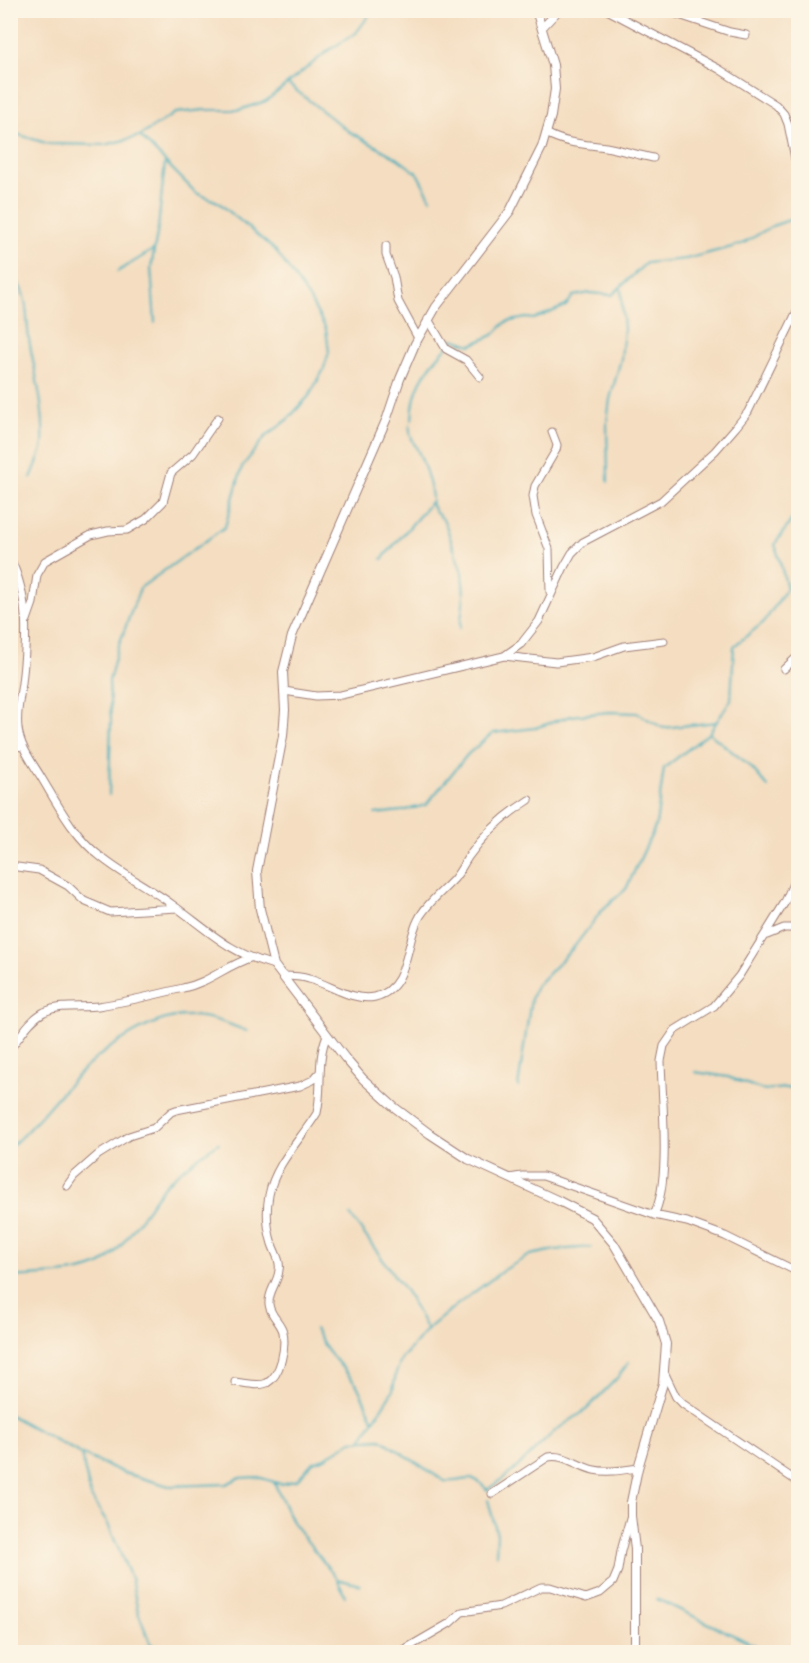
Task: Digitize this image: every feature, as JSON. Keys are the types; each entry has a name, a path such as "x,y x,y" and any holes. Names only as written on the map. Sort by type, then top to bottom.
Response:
{"street":[{"path":"400,1653 450,1623 462,1612 501,1606 542,1587 590,1598 613,1582 631,1516 638,1468 665,1374 666,1344 659,1321 604,1230 583,1212 468,1159 394,1107 363,1079 274,965 261,909 257,877 283,736 283,672 292,636 387,418 400,379 418,338 428,319 510,211 526,181 546,133 555,89 553,65 536,10"},
{"path":"542,28 559,10"},
{"path":"607,10 719,69 776,105 784,114 788,124 796,163"},
{"path":"664,10 730,32 746,34"},
{"path":"546,133 573,144 608,147 653,158"},
{"path":"386,246 386,255 394,277 398,301 418,338"},
{"path":"504,656 521,644 530,633 572,553 583,542 661,501 715,451 736,428 748,412 798,309"},
{"path":"428,319 446,349 466,360 480,377"},
{"path":"25,625 33,603 37,575 45,561 91,535 127,530 146,519 163,502 171,473 193,454 218,418"},
{"path":"550,598 549,549 536,515 533,496 535,486 556,450 557,445 552,432"},
{"path":"10,558 21,584 25,625 24,663 17,716 18,729 23,747 70,825 100,857 177,908 230,948 250,958 274,965"},
{"path":"284,692 316,696 341,695 504,656 556,662 593,657 624,646 664,641"},
{"path":"784,669 798,656"},
{"path":"10,745 23,747"},
{"path":"282,976 309,979 361,997 374,997 384,993 394,985 405,964 416,923 422,914 496,824 529,800"},
{"path":"10,866 39,870 68,886 84,901 110,912 177,908"},
{"path":"654,1215 659,1203 663,1173 661,1061 664,1046 675,1030 714,1006 729,990 785,902 798,872"},
{"path":"762,938 784,928 798,928"},
{"path":"10,1050 41,1013 59,1007 96,1006 185,988 200,984 226,968 250,958"},
{"path":"235,1382 258,1385 267,1383 279,1366 283,1333 270,1310 268,1298 280,1268 268,1231 269,1195 283,1161 317,1113 322,1047 327,1035"},
{"path":"67,1186 74,1176 98,1155 129,1136 154,1128 171,1112 300,1086 313,1080 319,1073"},
{"path":"509,1178 543,1176 654,1215 687,1222 725,1236 798,1272"},
{"path":"665,1374 682,1404 798,1482"},
{"path":"492,1494 548,1457 557,1456 597,1471 638,1468"},
{"path":"631,1516 635,1549 635,1653"}],"waterway":[{"path":"10,132 49,144 105,145 140,136 175,113 239,110 266,101 329,50 356,33 373,10"},
{"path":"288,84 348,131 397,158 417,173 431,199"},
{"path":"10,145 13,133"},
{"path":"109,795 111,719 109,681 117,650 140,588 225,527 242,467 265,437 286,421 309,396 323,371 329,352 326,329 309,298 276,251 218,202 196,193 140,136"},
{"path":"155,323 151,268 165,162"},
{"path":"447,347 453,339 471,345 493,335 506,322 526,318 534,319 566,306 573,296 590,293 612,295 646,263 686,259 732,247 744,243 772,226 798,217"},
{"path":"117,272 153,250"},
{"path":"10,270 24,298 43,418 42,447 31,478"},
{"path":"608,482 607,422 610,399 621,359 624,329 621,289"},
{"path":"412,420 417,390 431,366 445,349"},
{"path":"382,559 432,501 428,479 412,437 410,425"},
{"path":"431,503 435,512 445,523 462,572 464,595 460,628"},
{"path":"518,1087 531,999 536,986 574,947 603,909 626,889 656,825 664,768 709,733 731,700 734,646 764,622 787,588 775,544 798,511"},
{"path":"375,814 426,805 468,754 493,733 535,728 571,716 609,712 637,713 663,728 717,722"},
{"path":"709,733 750,766 768,787"},
{"path":"10,1147 96,1058 142,1028 175,1017 197,1016 247,1031"},
{"path":"695,1072 728,1077 763,1090 798,1087"},
{"path":"10,1277 80,1271 109,1259 165,1185 191,1162 219,1143"},
{"path":"351,1216 407,1293 427,1330"},
{"path":"361,1440 393,1390 402,1358 430,1327 504,1270 530,1255 592,1247"},
{"path":"315,1329 327,1350 357,1385 373,1419"},
{"path":"10,1415 81,1454 124,1473 169,1486 227,1484 238,1478 258,1477 281,1484 297,1480 313,1462 325,1458 352,1441 381,1439 444,1481 472,1479 482,1484 487,1490 512,1472 556,1430 586,1410 629,1362"},
{"path":"81,1454 91,1497 107,1522 131,1578 138,1612 150,1643 160,1652"},
{"path":"274,1482 292,1522 337,1579 345,1596"},
{"path":"488,1500 497,1534 496,1555"},
{"path":"337,1579 360,1585"},
{"path":"657,1599 769,1652"}]}
